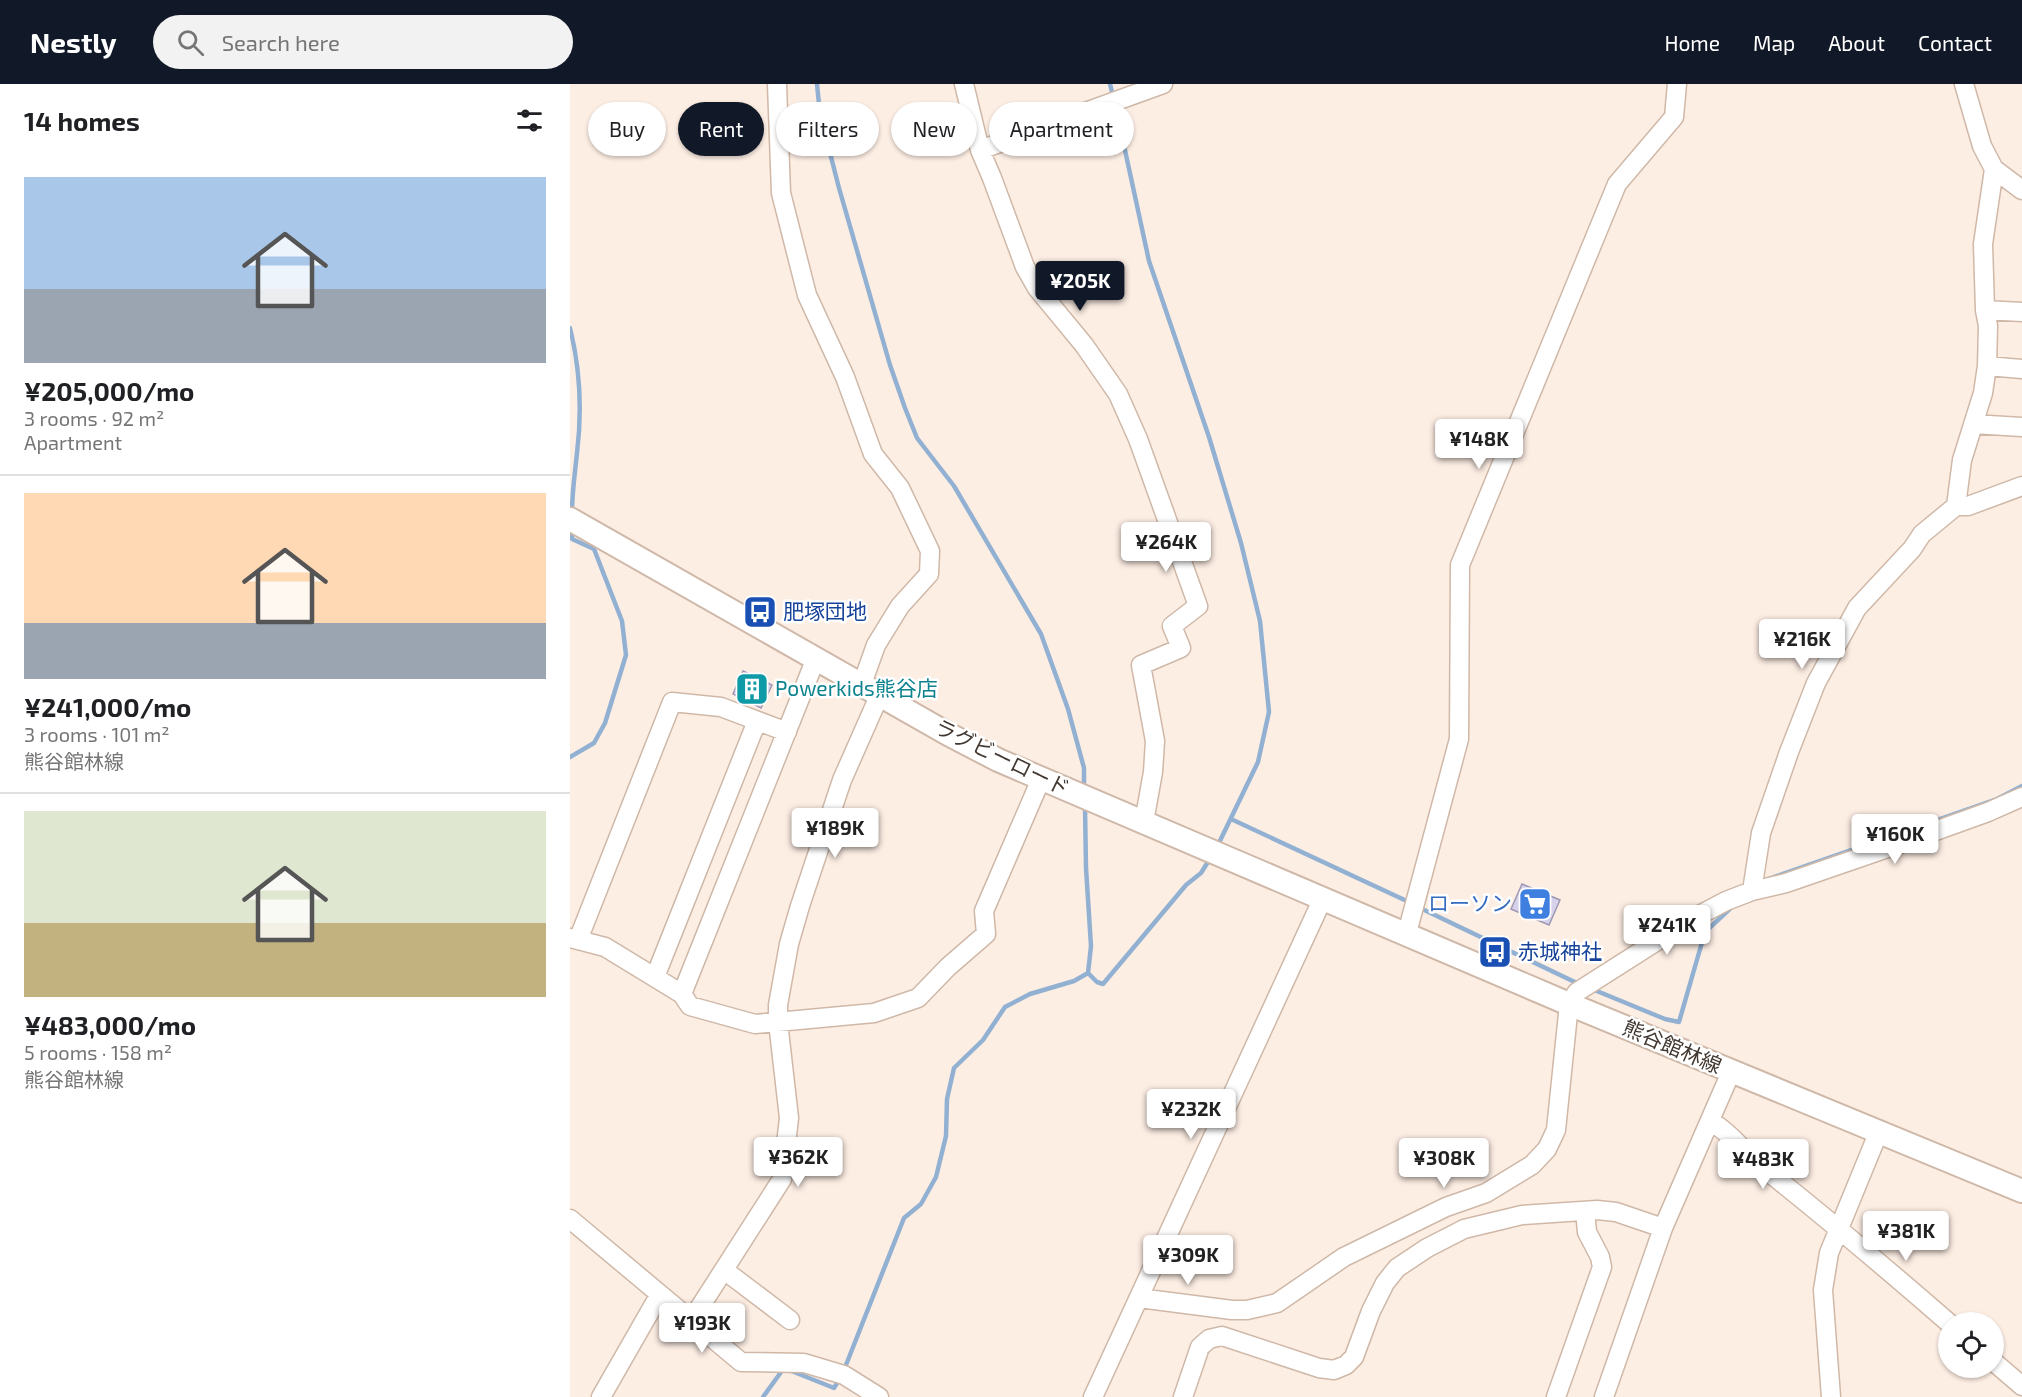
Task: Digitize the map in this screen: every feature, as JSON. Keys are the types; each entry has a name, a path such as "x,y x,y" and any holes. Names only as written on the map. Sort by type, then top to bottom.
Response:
{"main road":[{"name":"ラグビーロード","path":"576,522 948,734 1041,779 1323,898"},
{"name":"熊谷館林線","path":"1323,898 1409,924 1569,1004 2022,1191"}],"street":[{"path":"691,1321 782,1179 789,1118 778,1005 789,944 871,689 876,645 900,606 929,574 930,550 900,488 873,454 845,377 807,295 781,193 777,84"},
{"path":"964,84 980,150 993,178 1025,267 1037,288 1084,345 1118,394 1138,439 1198,606 1172,626 1180,642 1180,648 1141,665 1155,741 1153,772 1144,822"},
{"path":"980,150 1163,84"},
{"path":"1409,924 1459,739 1460,565 1617,184 1674,117 1677,84"},
{"path":"1964,84 1982,146 1994,169 2022,190"},
{"path":"1956,506 1962,460 1983,393 1987,366 1988,326 1985,310 1983,244 1994,169"},
{"path":"1985,310 2022,312"},
{"path":"1987,366 2022,369"},
{"path":"1973,424 2022,427"},
{"path":"1752,891 1761,833 1773,795 1816,683 1833,649 1865,597 1902,561 1922,534 1956,506 1968,506 2022,486"},
{"path":"682,993 816,658"},
{"path":"787,732 721,707 672,702 574,939 605,947 682,993 690,1006 755,1024 874,1013 918,999 948,967 986,934 984,911 1041,779"},
{"path":"655,977 757,721"},
{"path":"1139,1298 1232,1310 1264,1307 1289,1295 1344,1257 1446,1207 1486,1193 1532,1165 1547,1149 1556,1130 1569,1004 1578,992 1690,921 1726,901 1752,891 1786,884 1988,812 2022,797"},
{"path":"1100,1395 1139,1298 1323,898"},
{"path":"1604,1397 1663,1228 1731,1071"},
{"path":"1710,1121 1724,1129 1760,1165 1840,1228 1938,1313"},
{"path":"1831,1397 1823,1290 1829,1253 1879,1131"},
{"path":"1183,1397 1200,1347 1209,1339 1222,1336 1319,1368 1334,1370 1346,1365 1354,1357 1371,1311 1385,1283 1397,1268 1427,1248 1464,1229 1522,1215 1585,1211 1616,1212 1663,1228"},
{"path":"1556,1397 1602,1267 1600,1257 1587,1232 1585,1211"},
{"path":"570,1219 741,1362 804,1363 844,1375 879,1397"},
{"path":"724,1270 789,1320"},
{"path":"601,1397 660,1294"},
{"path":"2004,1371 2022,1386"}],"building":[{"name":"Powerkids熊谷店","path":"743,671 772,685 761,708 733,694"},
{"name":"ローソン","path":"1522,884 1560,900 1549,925 1511,909"}],"waterway":[{"path":"817,84 820,114 839,188 890,365 905,408 917,438 954,486 1041,634 1068,709 1084,768 1084,789"},
{"path":"1110,84 1113,96"},
{"path":"1126,156 1149,261 1209,437 1241,543 1260,621 1269,712 1258,762 1217,847"},
{"path":"570,328 578,374 580,406 572,513"},
{"path":"570,757 594,743 605,723 626,655 622,621 594,549 572,539 572,527"},
{"path":"1760,882 1997,799 2022,786"},
{"path":"1085,806 1091,946 1088,973"},
{"path":"1231,819 1411,903"},
{"path":"1088,973 1097,982 1103,984 1186,885 1201,873 1211,857"},
{"path":"1592,989 1665,1019 1679,1022 1705,932 1733,906"},
{"path":"1418,907 1581,985"},
{"path":"844,1370 904,1218 921,1204 936,1177 946,1136 947,1099 954,1068 983,1040 1005,1007 1030,994 1074,981 1088,973"},
{"path":"763,1397 784,1368 834,1388 840,1378"}],"place":[{"name":"肥塚団地","path":"760,612"},
{"name":"Powerkids熊谷店","path":"752,689"},
{"name":"ローソン","path":"1535,904"},
{"name":"赤城神社","path":"1495,952"}]}
